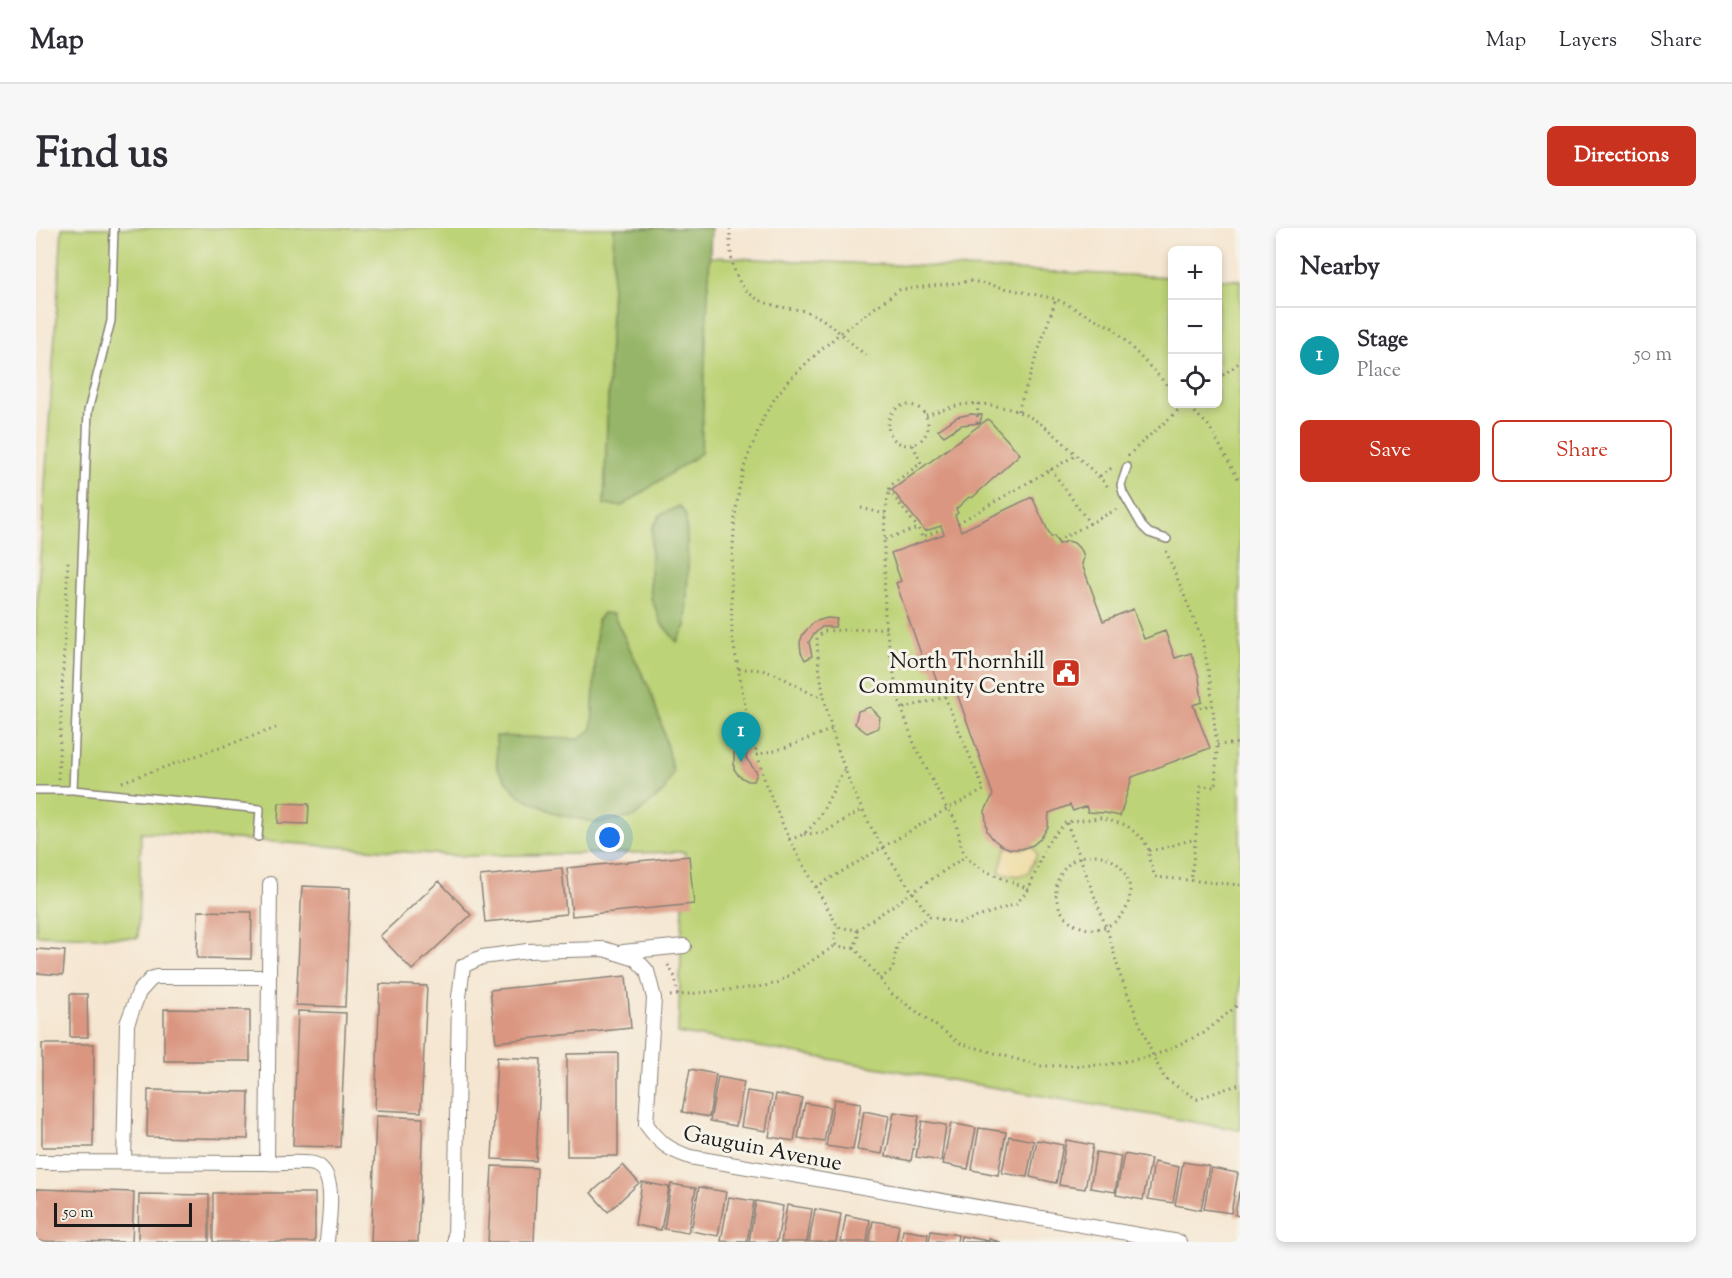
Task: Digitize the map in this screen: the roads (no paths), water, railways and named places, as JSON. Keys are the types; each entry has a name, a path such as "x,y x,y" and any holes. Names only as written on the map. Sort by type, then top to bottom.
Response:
{"street":[{"path":"267,1163 270,884"},
{"path":"619,952 684,946"},
{"name":"Gauguin Avenue","path":"454,1242 459,997 463,966 482,957 527,951 604,949 636,959 647,971 654,998 646,1124 669,1150 690,1157 1179,1242"},
{"path":"124,1162 127,1024 134,1001 143,986 156,976 269,977"},
{"path":"36,1162 314,1164 325,1173 330,1186 327,1242"}],"lane":[{"path":"73,790 88,411 111,321 114,228"},
{"path":"1124,464 1121,484 1123,493 1142,526 1149,533 1167,539"},
{"path":"36,790 73,790 260,809 258,837"}],"place":[{"name":"North Thornhill Community Centre","path":"1066,673"},
{"name":"Stage","path":"741,762"}]}
